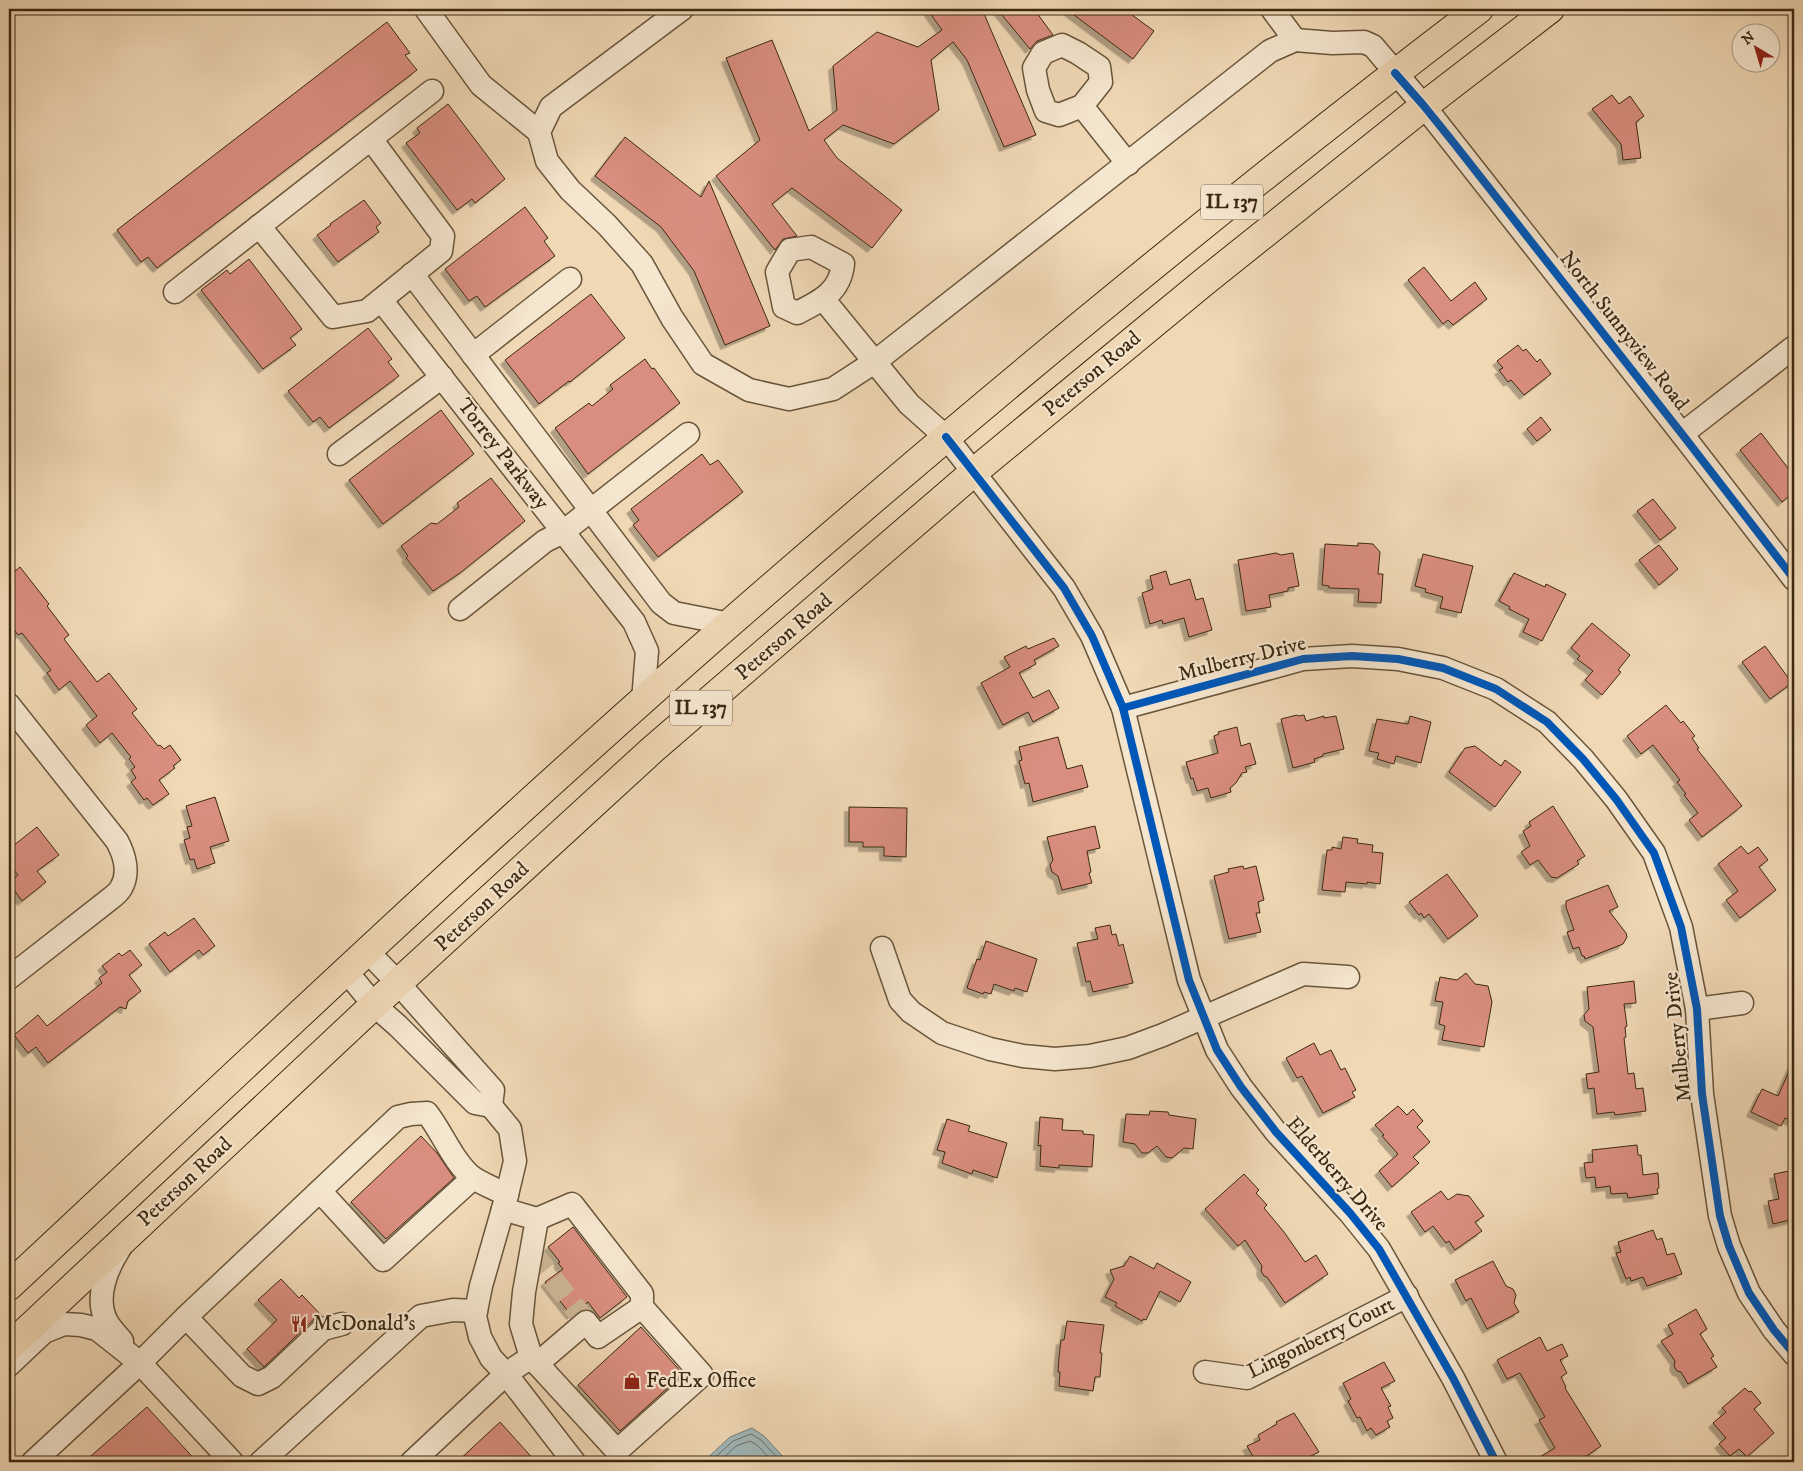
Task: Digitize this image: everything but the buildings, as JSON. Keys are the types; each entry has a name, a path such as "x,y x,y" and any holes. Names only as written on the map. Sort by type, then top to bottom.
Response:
{"main road":[{"name":"Peterson Road","path":"9,1286 525,807 730,624 946,437 1059,343 1395,73 1478,9"},
{"name":"Peterson Road","path":"9,1347 374,1005 652,750 974,472 1204,282 1424,106 1550,9"}],"street":[{"path":"426,9 480,85 539,132 547,161 570,190 607,225 642,264 672,318 703,364 749,390 789,400 833,390 876,361 1270,51 1295,40 1272,9"},
{"path":"539,132 551,107 682,9"},
{"name":"North Sunnyview Road","path":"1295,40 1332,43 1364,42 1373,46 1424,106 1794,579"},
{"path":"175,292 432,91"},
{"path":"1082,106 1128,164"},
{"path":"259,226 333,317 367,312 442,251 443,236 371,139"},
{"name":"Torrey Parkway","path":"412,274 661,602 674,613 730,624"},
{"path":"473,354 570,279"},
{"name":"Torrey Parkway","path":"381,300 634,622 647,651 643,701"},
{"path":"824,300 876,361 909,404 946,437 974,472 1064,588 1092,636 1124,708 1189,980 1204,1017"},
{"path":"1682,434 1794,347"},
{"name":"Torrey Parkway","path":"339,454 442,377"},
{"name":"Torrey Parkway","path":"563,532 688,434"},
{"path":"460,609 545,541 563,532"},
{"name":"Mulberry Drive","path":"1124,708 1303,659 1352,656 1398,659 1443,668 1496,689 1547,722 1583,759 1616,799 1654,853 1681,927 1697,1009 1702,1094 1720,1216 1729,1246 1749,1293 1774,1330 1794,1354"},
{"path":"9,705 117,841 124,856 126,872 122,887 110,900 9,978"},
{"path":"882,948 900,1000 911,1012 942,1034 990,1049 1023,1056 1055,1059 1090,1056 1128,1048 1164,1035 1303,974 1348,977"},
{"path":"368,952 493,1090 491,1106"},
{"path":"347,972 374,1005 475,1102 491,1106 510,1129 515,1161 476,1311 480,1337 491,1358 506,1374 574,1462"},
{"path":"1697,1009 1742,1003"},
{"name":"Elderberry Drive","path":"1204,1017 1218,1050 1241,1087 1276,1132 1350,1213 1379,1249 1453,1378 1496,1462"},
{"path":"33,1462 140,1363 398,1116 427,1113 437,1126 459,1164 473,1178 505,1202 537,1219"},
{"path":"320,1191 383,1260 473,1178"},
{"path":"572,1204 642,1294 642,1306 702,1375 617,1451 534,1361 521,1324 524,1292 537,1219 572,1204"},
{"path":"127,1237 111,1261 102,1288 103,1310 107,1322 140,1363 232,1462"},
{"name":"Lingonberry Court","path":"1205,1372 1247,1378 1407,1296"},
{"path":"412,1462 506,1374 534,1361 586,1322 598,1337 642,1306"},
{"path":"261,1462 421,1316 453,1310 476,1311"},
{"path":"186,1317 242,1376 258,1384 272,1377 323,1329 342,1324"},
{"path":"9,1365 44,1332 64,1324 81,1325 96,1329 140,1363"}],"water":[{"path":"752,1428 764,1436 788,1462 703,1462 730,1437"}],"tunnel":[{"path":"532,1253 586,1322"}],"cycle path":[{"path":"1395,73 1453,142 1794,579"},
{"path":"946,437 1064,588 1092,636 1123,708 1189,980 1217,1050 1241,1087 1276,1132 1350,1213 1379,1249 1453,1378 1496,1462"},
{"path":"1123,708 1303,659 1352,656 1398,659 1443,668 1496,689 1547,722 1583,759 1616,799 1654,853 1681,927 1697,1009 1702,1094 1720,1216 1729,1246 1749,1293 1774,1330 1794,1354"}],"place":[{"name":"McDonald's","path":"299,1324"},
{"name":"FedEx Office","path":"632,1381"}]}
